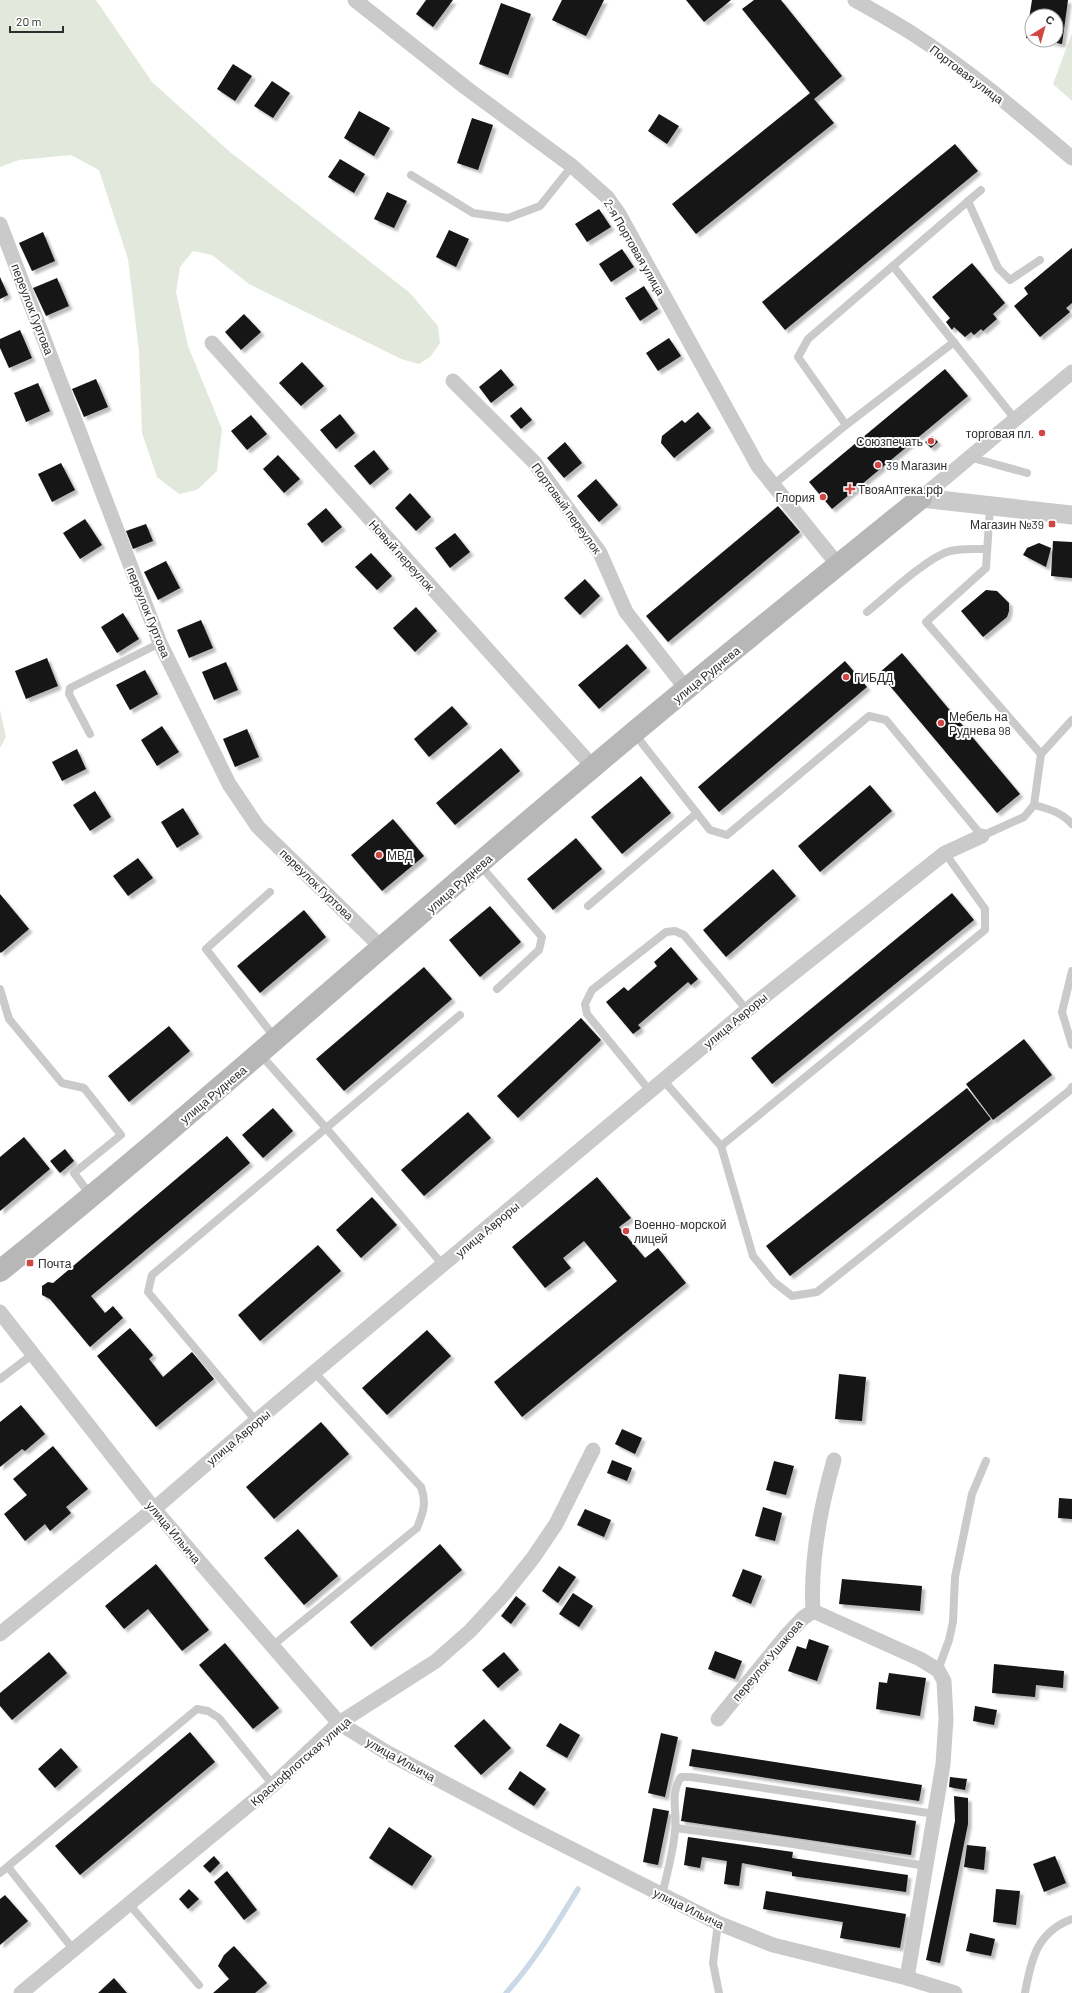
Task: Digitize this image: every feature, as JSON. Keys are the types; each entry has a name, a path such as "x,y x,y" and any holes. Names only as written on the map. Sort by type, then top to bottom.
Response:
{"main road":[{"name":"улица Руднева","path":"0,1271 92,1197 277,1040 593,767 921,498"}],"street":[{"name":"2-я Портовая улица","path":"355,0 465,87 572,166 607,197 619,214 758,466 838,565"},
{"name":"Портовая улица","path":"855,0 914,35 951,61 1024,117 1072,158"},
{"name":"переулок Гуртова","path":"0,224 160,642 229,784 258,827 382,948"},
{"name":"Новый переулок","path":"212,342 593,767"},
{"path":"921,498 1072,372"},
{"name":"Портовый переулок","path":"453,381 534,462 600,553 626,612 687,690"},
{"path":"921,498 1072,516"},
{"name":"улица Авроры","path":"0,1634 154,1509 256,1421 747,1010 945,853 982,836"},
{"name":"улица Ильича","path":"0,1312 154,1509 339,1723 392,1756 718,1923 773,1945 907,1978 955,1993"},
{"name":"Краснофлотская улица","path":"21,1993 128,1903 273,1785 339,1723 436,1661 470,1631 505,1593 556,1524 593,1450"},
{"name":"переулок Ушакова","path":"718,1719 786,1636 803,1618 813,1611 812,1596 822,1503 834,1460"},
{"path":"813,1611 920,1659 938,1670 944,1681 946,1719 943,1764 907,1978"}],"lane":[{"path":"411,175 473,213 508,218 540,206 572,166"},
{"path":"846,425 798,357 808,339 981,190"},
{"path":"968,201 998,268 1010,280 1040,260"},
{"path":"893,266 1015,419"},
{"path":"773,485 846,425 954,342"},
{"path":"969,457 1027,473"},
{"path":"990,507 986,568 926,622 1041,754"},
{"path":"867,612 933,558 949,551 963,548 987,549"},
{"path":"90,734 68,694 70,688 160,642"},
{"path":"634,733 710,830 727,835 869,716 886,720 982,836 1024,817 1034,805 1041,754 1072,720"},
{"path":"1034,805 1053,810 1066,817 1072,824"},
{"path":"588,906 696,813"},
{"path":"721,1146 985,930 985,909 945,853"},
{"path":"480,865 542,937 539,950 497,989"},
{"path":"270,892 206,949 277,1040"},
{"path":"650,1091 587,1014 585,1004 592,990 666,932 675,931 684,935 747,1010"},
{"path":"1072,971 1062,1012 1072,1045"},
{"path":"0,988 9,1018 62,1083 84,1088 121,1134 74,1173 92,1197"},
{"path":"256,1421 148,1292 152,1275 460,1015"},
{"path":"260,1054 326,1128 443,1265"},
{"path":"663,1080 721,1146 753,1256 774,1282 792,1296 817,1292 1071,1090"},
{"path":"0,1379 33,1354"},
{"path":"272,1646 417,1528 423,1513 425,1498 421,1487 315,1373"},
{"path":"938,1670 949,1640 953,1622 955,1577 964,1528 972,1494 986,1461"},
{"path":"0,1873 197,1709 208,1711 219,1718 273,1785"},
{"path":"662,1895 673,1852 676,1828 673,1803 677,1783 681,1777 691,1777 935,1814"},
{"path":"676,1828 793,1844 926,1866"},
{"path":"8,1867 73,1949"},
{"path":"128,1903 199,1985"},
{"path":"1025,1993 1030,1965 1042,1938 1060,1924 1072,1919"},
{"path":"718,1923 713,1963 719,1993"}],"shaded area":[{"path":"0,0 96,0 152,82 230,152 410,293 438,326 440,343 430,357 419,364 401,359 249,284 212,255 193,251 180,267 176,292 188,346 222,429 217,471 197,490 179,494 157,477 142,433 139,352 128,259 99,170 71,155 19,160 0,167"},
{"path":"1072,33 1072,101 1053,84"},
{"path":"0,710 6,737 0,748"}],"building":[{"path":"426,0 453,0 433,27 416,14"},
{"path":"562,0 604,0 586,36 552,20"},
{"path":"686,0 731,0 704,22"},
{"path":"754,0 781,0 842,76 814,99 834,123 696,234 672,204 810,93 742,9"},
{"path":"1032,0 1068,0 1064,29 1064,8 1031,8"},
{"path":"501,3 531,14 508,75 479,64"},
{"path":"233,64 252,76 235,101 217,89"},
{"path":"272,81 290,93 273,118 254,106"},
{"path":"359,111 390,128 374,156 344,138"},
{"path":"659,114 679,126 667,144 648,131"},
{"path":"472,118 493,125 478,170 457,163"},
{"path":"955,144 978,171 785,330 762,302"},
{"path":"340,159 365,174 354,193 328,177"},
{"path":"387,192 407,201 394,228 374,219"},
{"path":"599,209 611,227 587,242 575,224"},
{"path":"449,230 469,239 456,267 436,257"},
{"path":"43,232 55,261 32,271 19,243"},
{"path":"1072,248 1072,303 1066,308 1070,312 1040,337 1014,306 1028,294 1024,288"},
{"path":"622,249 634,267 611,282 599,264"},
{"path":"972,263 1005,303 993,314 997,319 983,331 981,329 974,335 971,332 965,337 954,327 952,330 946,322 950,318 932,297"},
{"path":"0,277 8,295 0,299"},
{"path":"57,278 69,306 46,316 33,288"},
{"path":"644,286 658,309 640,321 625,298"},
{"path":"244,314 261,332 241,350 225,332"},
{"path":"20,330 32,358 9,368 0,348 0,339"},
{"path":"669,338 681,356 658,371 646,353"},
{"path":"302,362 324,386 301,406 279,383"},
{"path":"501,369 514,385 491,403 479,387"},
{"path":"945,369 968,396 832,509 809,482"},
{"path":"96,379 108,407 84,417 72,389"},
{"path":"38,383 50,411 26,422 14,393"},
{"path":"521,407 532,420 521,429 510,416"},
{"path":"698,412 711,428 674,458 661,443 662,436 682,420 685,423"},
{"path":"340,414 355,433 336,449 320,430"},
{"path":"251,415 267,434 247,450 231,431"},
{"path":"932,436 938,442 931,448 925,442"},
{"path":"565,442 582,463 564,478 547,458"},
{"path":"374,450 389,469 370,485 354,466"},
{"path":"278,455 300,479 284,493 263,469"},
{"path":"61,463 75,490 52,502 38,474"},
{"path":"596,479 618,505 599,522 577,496"},
{"path":"410,493 431,517 416,531 395,508"},
{"path":"778,506 800,532 668,642 646,616"},
{"path":"326,508 342,527 322,543 307,524"},
{"path":"85,519 102,545 80,559 63,533"},
{"path":"146,524 153,541 133,549 126,531"},
{"path":"455,533 470,552 450,568 435,548"},
{"path":"1053,541 1072,542 1072,578 1051,576"},
{"path":"1039,543 1051,548 1046,567 1023,555 1027,548"},
{"path":"371,553 392,576 377,590 355,567"},
{"path":"166,561 180,588 158,600 144,572"},
{"path":"585,579 600,596 580,615 564,598"},
{"path":"986,590 997,591 1009,603 1009,611 1007,617 983,637 961,611"},
{"path":"416,607 437,631 415,652 393,628"},
{"path":"123,613 139,639 117,653 101,627"},
{"path":"201,620 213,648 189,658 177,630"},
{"path":"627,644 647,668 599,709 578,685"},
{"path":"902,653 1020,794 997,813 879,673"},
{"path":"47,658 58,686 26,699 15,671"},
{"path":"845,661 867,687 719,812 698,787"},
{"path":"226,662 238,690 214,700 202,672"},
{"path":"145,670 158,694 130,710 116,685"},
{"path":"452,706 468,724 429,757 414,739"},
{"path":"162,726 179,752 157,766 141,740"},
{"path":"247,729 259,757 235,767 223,739"},
{"path":"501,748 520,771 455,825 436,803"},
{"path":"77,749 86,769 62,781 52,762"},
{"path":"641,776 671,813 622,854 591,817"},
{"path":"870,785 892,811 820,872 798,846"},
{"path":"95,791 111,817 90,831 73,805"},
{"path":"183,808 199,834 177,848 161,822"},
{"path":"393,819 424,856 382,891 351,855"},
{"path":"576,838 602,869 553,910 527,879"},
{"path":"138,858 153,878 128,896 113,876"},
{"path":"773,869 796,896 726,957 703,930"},
{"path":"952,893 974,920 772,1084 751,1058"},
{"path":"0,894 29,929 1,953 0,952"},
{"path":"490,906 521,942 480,977 449,940"},
{"path":"304,910 326,937 260,993 237,966"},
{"path":"671,947 698,979 691,985 688,982 638,1025 641,1028 633,1034 606,1002 624,987 628,991 657,966 654,962"},
{"path":"424,967 452,999 344,1091 316,1059"},
{"path":"581,1018 601,1040 518,1118 497,1096"},
{"path":"169,1026 190,1051 129,1102 108,1076"},
{"path":"1024,1039 1052,1075 993,1120 966,1084"},
{"path":"967,1088 991,1119 790,1276 766,1246"},
{"path":"273,1108 293,1131 263,1158 242,1135"},
{"path":"468,1112 491,1138 424,1196 401,1170"},
{"path":"227,1136 250,1163 91,1296 105,1313 113,1306 123,1318 90,1347 50,1299 42,1295 42,1286 48,1282 53,1283"},
{"path":"24,1137 50,1169 0,1211 0,1157"},
{"path":"65,1149 74,1161 60,1173 50,1161"},
{"path":"597,1177 631,1218 619,1227 645,1258 658,1248 686,1283 522,1417 494,1382 617,1281 584,1241 563,1258 571,1268 545,1288 512,1247"},
{"path":"372,1197 397,1225 361,1258 336,1230"},
{"path":"318,1245 341,1271 260,1341 238,1315"},
{"path":"130,1328 153,1355 149,1359 163,1377 192,1352 214,1379 156,1427 97,1356"},
{"path":"427,1330 451,1356 387,1415 362,1388"},
{"path":"839,1374 866,1377 862,1421 835,1419"},
{"path":"21,1405 45,1434 25,1451 22,1449 0,1467 0,1422"},
{"path":"321,1422 349,1454 274,1519 246,1487"},
{"path":"622,1429 642,1438 635,1454 615,1444"},
{"path":"53,1446 88,1489 66,1507 71,1513 50,1531 45,1524 25,1541 4,1514 27,1495 13,1479"},
{"path":"612,1460 632,1468 627,1481 607,1473"},
{"path":"774,1461 794,1466 786,1495 766,1490"},
{"path":"1059,1498 1072,1499 1072,1519 1058,1518"},
{"path":"763,1507 782,1513 775,1541 755,1536"},
{"path":"585,1509 611,1520 604,1537 577,1525"},
{"path":"298,1529 338,1576 304,1605 264,1558"},
{"path":"440,1544 462,1570 371,1647 350,1622"},
{"path":"156,1564 209,1630 182,1651 148,1609 124,1629 105,1606"},
{"path":"559,1566 576,1577 558,1603 542,1591"},
{"path":"743,1569 762,1576 751,1604 732,1596"},
{"path":"842,1579 922,1586 920,1611 839,1604"},
{"path":"573,1593 593,1606 579,1627 559,1614"},
{"path":"516,1596 526,1604 511,1624 501,1616"},
{"path":"809,1639 829,1646 817,1681 788,1671 797,1646 806,1649"},
{"path":"225,1643 279,1708 253,1729 199,1665"},
{"path":"715,1651 742,1661 735,1679 708,1669"},
{"path":"49,1652 67,1673 12,1720 0,1706 0,1693"},
{"path":"504,1652 519,1670 498,1688 482,1670"},
{"path":"994,1664 1064,1671 1063,1688 1036,1685 1035,1697 992,1693"},
{"path":"889,1673 926,1678 920,1716 876,1709 879,1682 887,1683"},
{"path":"975,1706 997,1710 994,1725 973,1721"},
{"path":"484,1719 511,1748 481,1775 454,1746"},
{"path":"560,1723 580,1735 567,1758 546,1746"},
{"path":"190,1732 215,1762 80,1875 55,1846"},
{"path":"661,1733 678,1737 665,1797 648,1793"},
{"path":"61,1748 78,1767 55,1788 38,1769"},
{"path":"692,1749 922,1785 919,1801 689,1766"},
{"path":"520,1771 546,1789 534,1806 508,1789"},
{"path":"950,1777 967,1779 965,1790 949,1787"},
{"path":"686,1787 916,1821 911,1855 681,1821"},
{"path":"954,1796 968,1798 968,1824 940,1963 926,1960 955,1821"},
{"path":"653,1808 669,1811 658,1865 643,1862"},
{"path":"389,1827 432,1856 412,1886 369,1858"},
{"path":"688,1837 793,1852 792,1858 908,1875 906,1892 792,1876 792,1872 742,1863 739,1886 724,1884 727,1861 702,1857 700,1868 684,1865"},
{"path":"967,1845 986,1847 984,1870 964,1867"},
{"path":"214,1856 220,1863 210,1873 203,1866"},
{"path":"1055,1856 1066,1883 1044,1892 1033,1864"},
{"path":"227,1871 257,1910 244,1920 214,1882"},
{"path":"189,1889 199,1899 188,1909 179,1899"},
{"path":"996,1889 1020,1891 1016,1925 993,1922"},
{"path":"766,1891 906,1914 900,1948 840,1938 843,1922 763,1909"},
{"path":"5,1895 28,1921 0,1945 0,1899"},
{"path":"970,1933 995,1939 991,1956 966,1951"},
{"path":"234,1946 267,1983 255,1993 213,1993 229,1979 218,1966 224,1955"},
{"path":"114,1978 127,1993 98,1993"}],"waterway":[{"path":"506,1993 536,1956 578,1889"}],"place":[{"name":"торговая пл.","path":"1042,433"},
{"name":"Союзпечать","path":"931,441"},
{"name":"39 Магазин","path":"878,465"},
{"name":"ТвояАптека.рф","path":"850,489"},
{"name":"Глория","path":"823,497"},
{"name":"Магазин №39","path":"1052,524"},
{"name":"ГИБДД","path":"846,677"},
{"name":"Мебель на Руднева 98","path":"941,723"},
{"name":"МВД","path":"379,855"},
{"name":"Военно-морской лицей","path":"626,1231"},
{"name":"Почта","path":"30,1263"}]}
